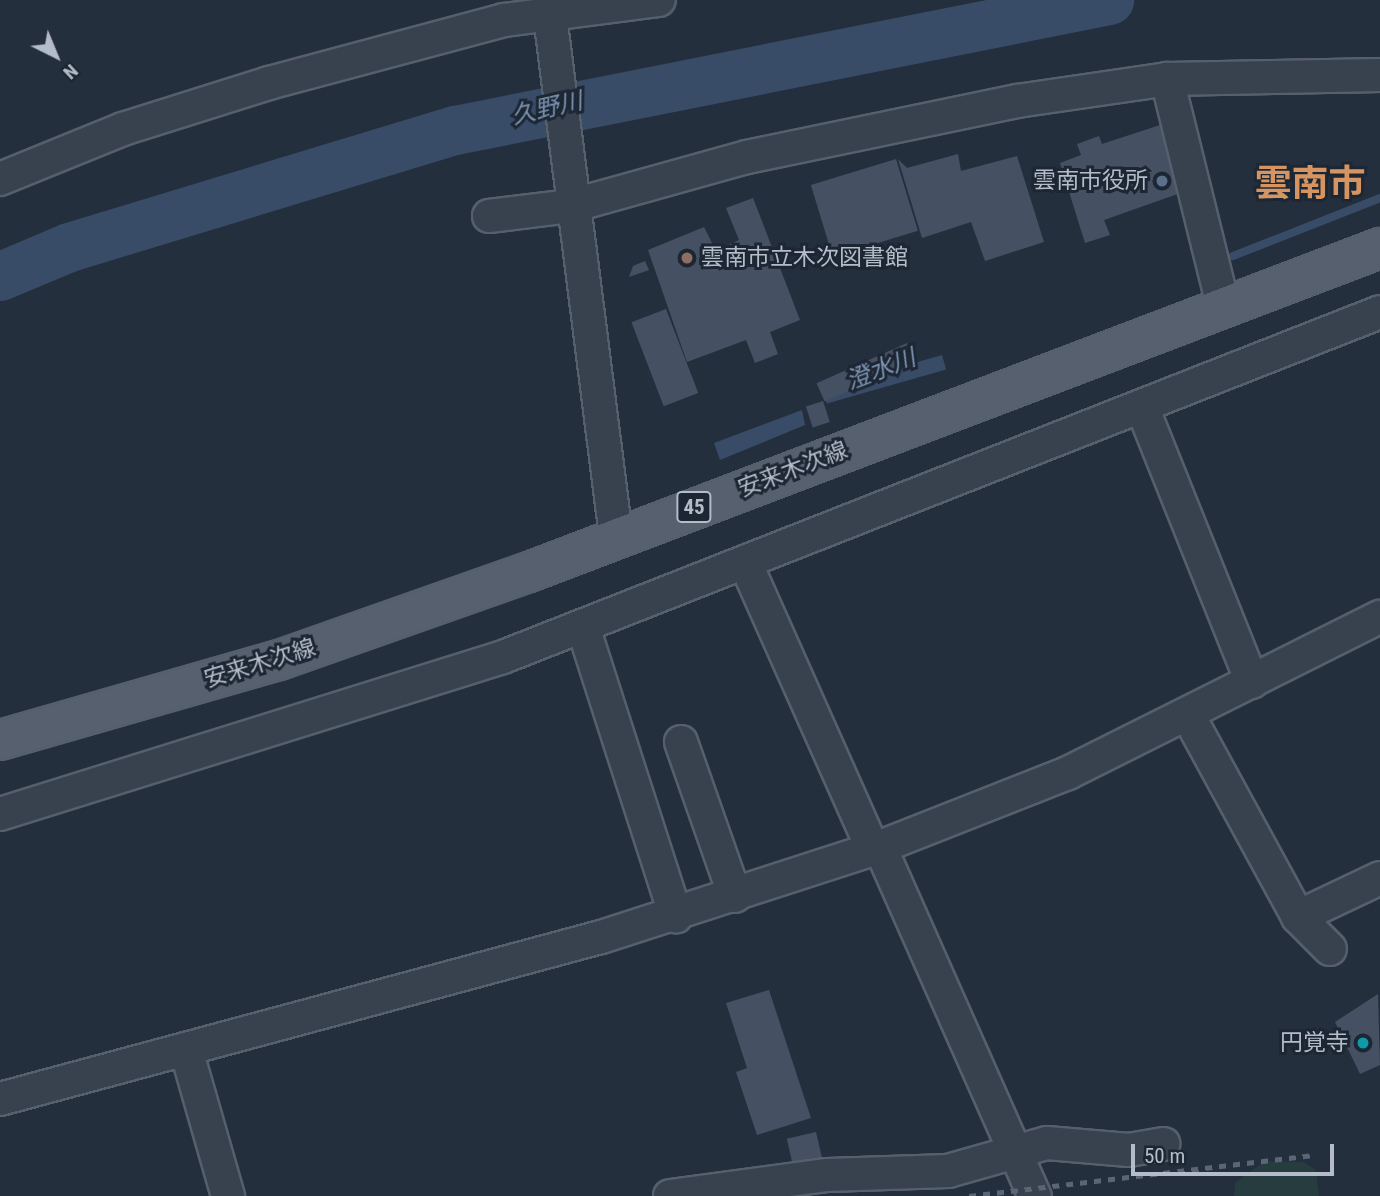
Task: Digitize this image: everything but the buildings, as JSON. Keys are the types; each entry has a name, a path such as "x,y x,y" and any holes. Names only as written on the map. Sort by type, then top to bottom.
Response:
{"main road":[{"name":"安来木次線","path":"0,740 279,660 1380,248"}],"street":[{"path":"0,179 123,129 269,83 548,14 659,0"},
{"path":"548,14 616,536"},
{"path":"489,216 914,120 1167,79 1380,75"},
{"path":"1167,79 1223,306"},
{"path":"0,814 384,698 583,627 1380,312"},
{"path":"1142,407 1252,682"},
{"path":"745,562 1035,1196"},
{"path":"0,1099 187,1054 676,916 966,817 1188,715 1380,617"},
{"path":"583,627 676,916"},
{"path":"1188,715 1298,917 1330,949"},
{"path":"681,742 735,895"},
{"path":"1298,917 1380,878"},
{"path":"187,1054 228,1196"},
{"path":"670,1196 828,1175 948,1171 1014,1149 1064,1142 1129,1150 1163,1144"}],"green space":[{"path":"1265,1161 1304,1162 1316,1170 1319,1196 1234,1196 1235,1183"}],"water":[{"path":"942,355 946,369 827,404 823,389"},
{"path":"802,410 805,425 720,460 714,443"}],"waterway":[{"name":"久野川","path":"0,276 69,247 455,130 1109,0"},
{"name":"澄水川","path":"1233,256 1380,198"}],"railway":[{"path":"969,1196 1314,1155"}],"place":[{"name":"雲南市役所","path":"1162,181"},
{"name":"雲南市立木次図書館","path":"687,258"},
{"name":"円覚寺","path":"1363,1043"}],"district":[{"name":"雲南市","path":"1310,184"}]}
